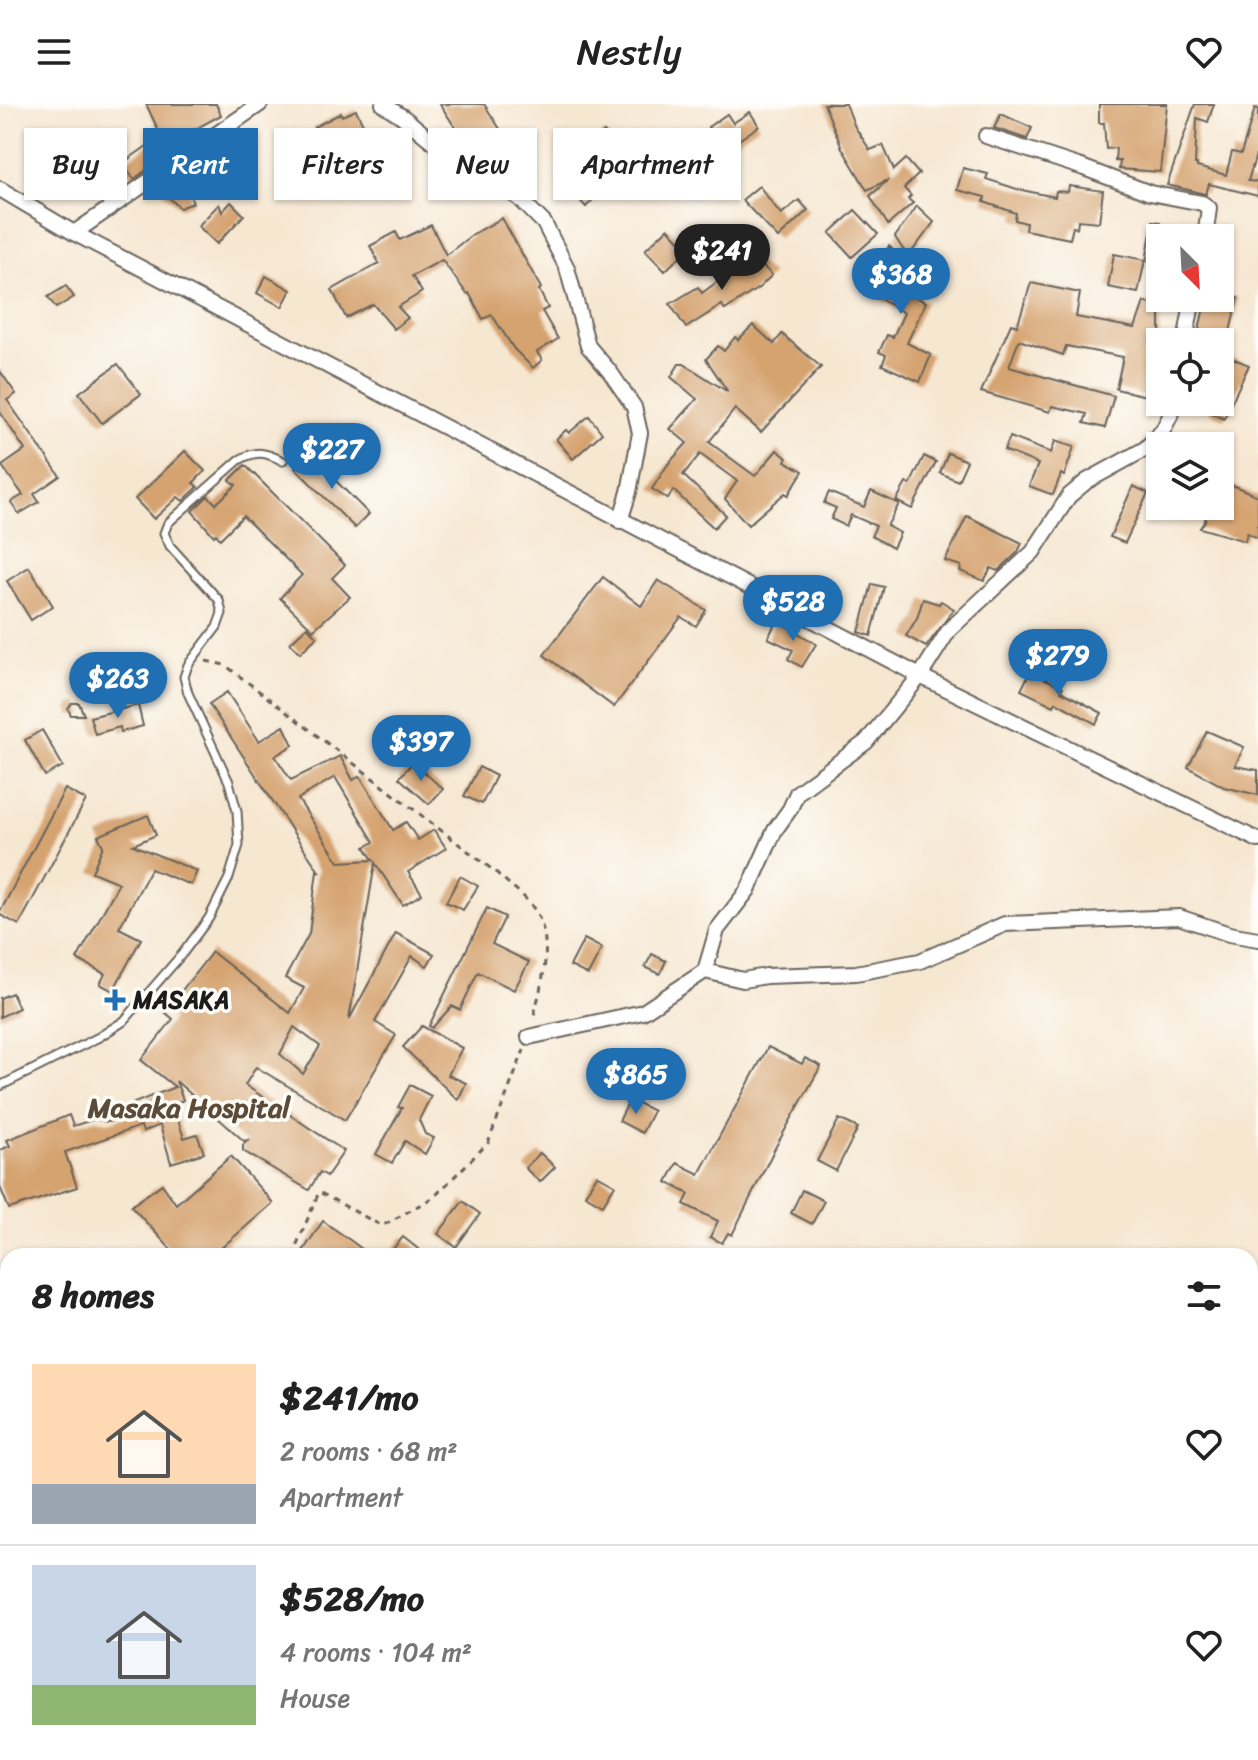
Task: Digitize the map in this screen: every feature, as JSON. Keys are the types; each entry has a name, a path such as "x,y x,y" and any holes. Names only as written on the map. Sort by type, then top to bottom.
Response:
{"street":[{"path":"74,233 260,104"},
{"path":"383,104 437,145 519,198 544,223 567,268 588,346 634,407 640,433 620,521"},
{"path":"986,136 1150,193 1202,203 1209,208 1207,224"},
{"path":"0,189 74,233 620,521 920,676 1258,840"},
{"path":"529,1037 643,1012 705,971 717,930 748,890 775,830 797,793 866,742 920,676 949,630 1033,552 1069,496 1087,481 1145,449 1163,430 1170,416"},
{"path":"705,971 743,980 766,976 856,973 920,961 1005,924 1179,917 1229,934 1258,939"}],"lane":[{"path":"0,1086 99,1037 124,1021 209,918 229,878 239,845 237,811 229,782 188,693 184,677 188,665 217,627 222,613 219,600 170,546 164,533 168,523 239,460 251,453 264,452 283,461"}],"path":[{"path":"199,651 207,662 225,665 498,874 534,909 545,937 545,967 529,1037 488,1143 434,1197 382,1226 319,1192 295,1248"}],"building":[{"path":"146,104 216,104 221,115 197,128 157,128"},
{"path":"440,104 484,104 499,128 455,128"},
{"path":"824,104 846,104 855,127 870,150 883,145 894,170 906,159 919,174 904,188 913,203 888,225 870,196 888,180 867,190 842,148"},
{"path":"1099,104 1167,104 1160,172 1119,169 1120,161 1115,161 1116,148 1106,149 1104,123 1099,123"},
{"path":"1195,104 1214,104 1208,122 1197,118 1195,164 1226,175 1232,152 1241,154 1255,108 1258,109 1258,148 1248,181 1258,182 1258,196 1209,184 1206,194 1167,185"},
{"path":"356,110 365,128 314,127 341,113 342,116"},
{"path":"750,112 759,126 741,138 741,128 708,127 727,114 733,123"},
{"path":"1001,114 1032,128 1027,139 994,128"},
{"path":"143,149 143,172 134,179 127,169 127,160"},
{"path":"963,168 988,174 986,179 1017,189 1055,197 1056,191 1068,192 1069,186 1103,191 1099,222 1078,220 1070,239 1025,230 1026,223 1015,220 1016,213 984,202 985,197 957,190"},
{"path":"759,186 781,214 799,200 808,210 778,238 742,200"},
{"path":"172,200 192,200 193,203 180,208"},
{"path":"579,200 593,200 586,207"},
{"path":"231,202 244,215 217,244 198,226 219,204 222,212"},
{"path":"917,206 934,222 908,257 895,237"},
{"path":"855,210 878,234 852,257 830,233"},
{"path":"502,218 541,288 539,290 548,308 542,311 558,339 537,352 542,360 533,368 514,349 492,315 483,319 469,293 442,260 412,276 422,292 398,307 408,318 394,329 373,304 346,318 332,290 379,263 370,246 396,232 400,240 431,225 446,255 473,234"},
{"path":"668,228 688,249 665,271 645,250"},
{"path":"889,246 905,261 898,270 923,284 915,297 926,302 907,343 931,355 920,382 882,365 886,355 879,352 887,335 893,337 904,313 875,296 882,285 868,276"},
{"path":"750,254 772,275 760,287 725,310 722,305 686,328 670,304 698,287 702,293"},
{"path":"1114,254 1145,260 1138,293 1108,287"},
{"path":"266,276 291,290 282,307 257,293"},
{"path":"1031,283 1080,293 1076,317 1135,328 1146,303 1146,312 1160,312 1160,328 1146,328 1146,396 1116,389 1123,357 1066,346 1063,355 1019,340 1009,367 1114,396 1105,428 1084,423 1087,414 1052,406 1050,412 981,392 1011,324 1017,326"},
{"path":"66,286 74,297 56,308 48,297"},
{"path":"1234,297 1238,298 1231,328 1199,328 1203,312 1234,312"},
{"path":"753,325 774,344 782,334 821,367 761,432 735,409 709,442 755,476 777,450 787,458 785,461 803,471 788,495 785,493 748,525 725,499 737,481 700,454 683,475 726,515 714,528 673,490 668,499 652,489 668,464 687,443 670,429 697,399 671,377 679,364 684,364 728,392 706,359 718,346 724,351 735,337 738,340"},
{"path":"1234,359 1249,365 1234,397"},
{"path":"118,364 141,394 102,423 79,393"},
{"path":"0,371 16,394 7,400 60,476 34,494 39,502 19,514 11,502 23,495 2,466 25,450 0,412"},
{"path":"589,416 602,433 573,459 556,439 566,430 569,433"},
{"path":"1010,437 1051,453 1055,441 1074,447 1064,476 1061,474 1053,495 1029,486 1038,464 1004,450"},
{"path":"185,451 205,471 193,483 198,487 183,501 178,497 154,519 135,499"},
{"path":"948,453 967,461 958,481 940,473"},
{"path":"309,454 369,514 355,528 295,468"},
{"path":"924,456 936,462 912,509 896,501 906,483 910,485"},
{"path":"245,465 345,565 332,578 350,597 313,630 280,598 302,575 243,516 220,539 192,511 208,496 216,504 236,485 230,480"},
{"path":"1133,486 1146,492 1125,543 1110,537"},
{"path":"1234,486 1258,496 1258,538 1247,533 1245,541 1200,528 1205,521 1234,520"},
{"path":"871,491 899,504 887,526 900,533 893,548 871,536 876,526 851,515 846,526 831,519 836,508 824,503 829,492 864,507"},
{"path":"967,516 1022,543 1018,552 998,571 991,568 984,581 960,571 961,566 945,561"},
{"path":"29,567 53,606 31,620 7,581"},
{"path":"603,577 641,606 658,580 706,610 696,626 681,617 614,707 544,655"},
{"path":"872,584 884,587 871,636 859,632"},
{"path":"923,599 939,604 941,601 954,609 926,647 906,636 917,618"},
{"path":"777,620 816,644 802,667 788,659 793,650 768,638"},
{"path":"307,627 317,637 300,653 290,643"},
{"path":"1030,672 1063,687 1061,691 1102,713 1096,724 1056,702 1054,706 1021,690"},
{"path":"227,692 259,741 284,726 293,745 275,756 291,780 340,756 353,780 360,776 393,830 406,822 418,840 434,830 446,848 408,872 422,894 403,905 375,863 349,1020 396,933 434,954 427,966 412,956 375,1022 396,1035 345,1120 256,1067 245,1085 344,1151 327,1176 320,1172 309,1190 243,1151 243,1145 248,1140 244,1141 176,1081 183,1100 173,1105 184,1138 197,1134 204,1153 171,1163 160,1125 143,1132 141,1126 65,1152 77,1187 9,1209 0,1187 0,1150 10,1146 7,1140 69,1115 73,1126 95,1119 108,1122 137,1114 134,1103 175,1087 141,1060 173,1019 165,1012 212,952 290,1013 304,988 285,978 309,934 317,871 320,873 209,704","holes":["335,777 374,842 365,847 373,860 339,862 298,799","294,1027 320,1046 303,1074 280,1054"]},
{"path":"72,703 79,703 84,715 71,715 68,709"},
{"path":"138,705 143,726 121,732 120,727 95,734 90,717"},
{"path":"42,730 63,766 45,776 25,740"},
{"path":"1207,731 1244,747 1235,766 1258,770 1258,795 1224,787 1188,767"},
{"path":"413,762 443,789 429,804 399,778"},
{"path":"479,767 496,776 482,804 464,796"},
{"path":"65,789 86,800 19,925 0,915 0,912"},
{"path":"148,815 156,835 133,845 197,871 191,885 151,869 119,928 141,939 113,991 100,984 105,974 77,959 119,883 92,872 103,846 98,836"},
{"path":"460,876 478,886 463,910 446,902"},
{"path":"487,908 505,917 492,944 529,962 514,990 478,972 460,1010 452,1006 432,1028 429,1026"},
{"path":"584,939 602,948 588,975 570,966"},
{"path":"652,954 666,961 660,974 645,967"},
{"path":"12,993 19,1008 0,1017 0,998"},
{"path":"422,1026 462,1048 448,1075 466,1083 458,1100 403,1047"},
{"path":"768,1047 802,1064 805,1058 821,1066 775,1148 732,1235 728,1233 722,1243 710,1237 718,1221 684,1204 689,1194 667,1182 677,1163 699,1174"},
{"path":"410,1085 431,1096 419,1120 425,1134 434,1138 425,1154 405,1141 392,1163 376,1154 402,1108 398,1107"},
{"path":"630,1099 653,1111 642,1133 619,1121"},
{"path":"839,1119 858,1128 836,1171 817,1161"},
{"path":"540,1153 555,1167 540,1182 525,1168"},
{"path":"231,1156 273,1203 221,1248 170,1248 131,1206 162,1184 176,1204"},
{"path":"597,1175 615,1185 603,1205 585,1195"},
{"path":"802,1190 824,1201 812,1224 791,1213"},
{"path":"463,1201 480,1214 456,1247 438,1234"},
{"path":"323,1221 360,1248 305,1248"},
{"path":"403,1237 417,1248 394,1248"}],"place":[{"name":"MASAKA","path":"115,1000"}],"district":[{"name":"Masaka Hospital","path":"189,1107"}]}
